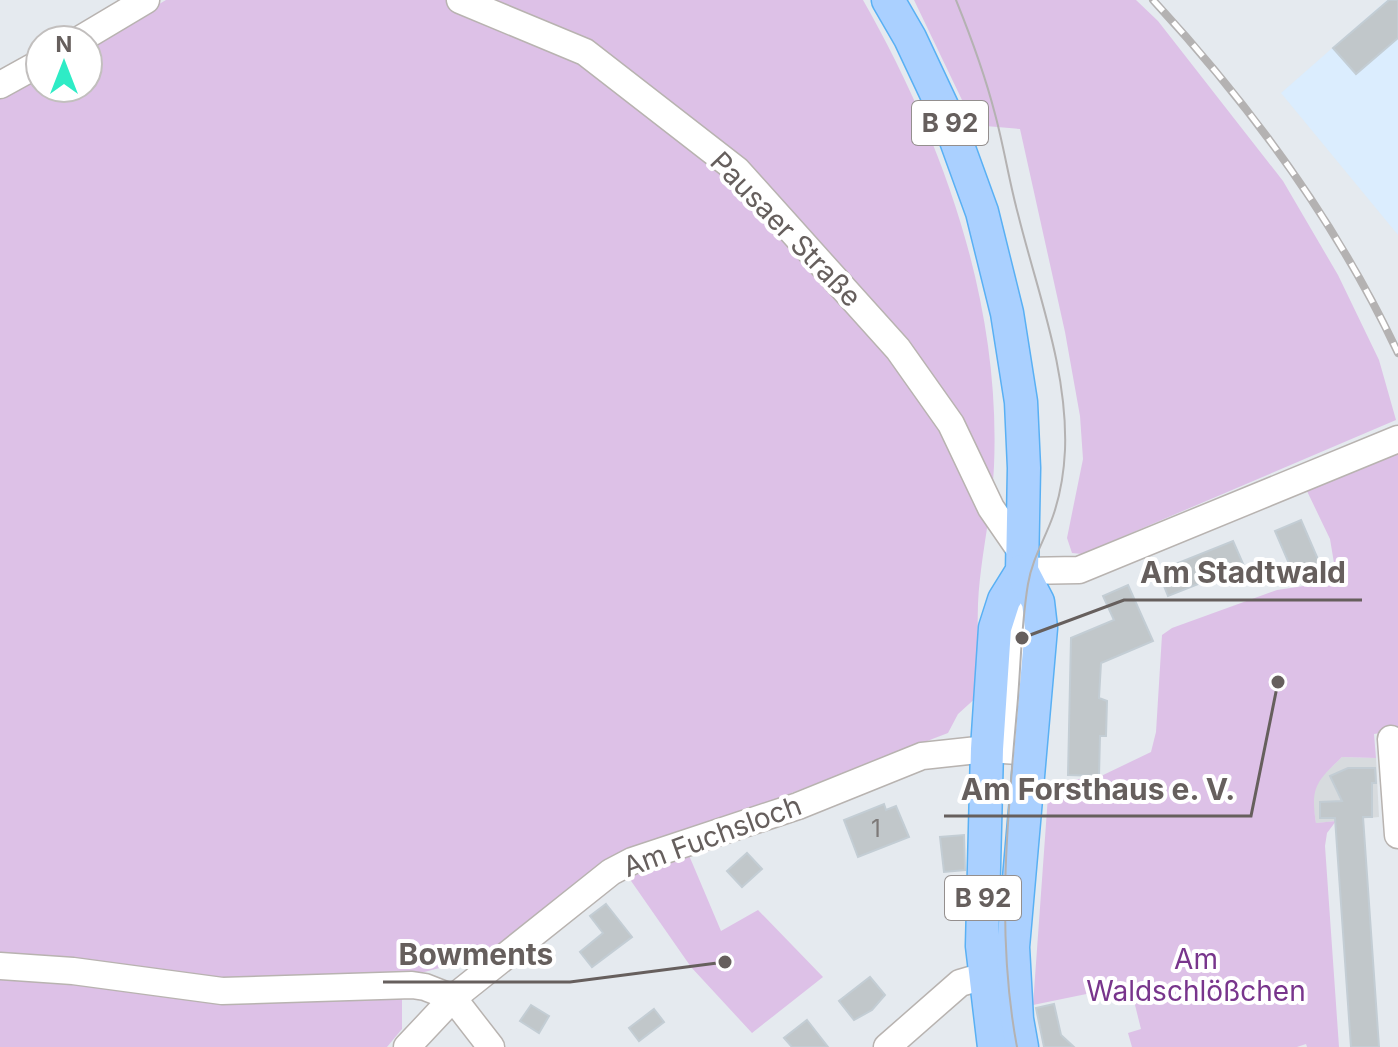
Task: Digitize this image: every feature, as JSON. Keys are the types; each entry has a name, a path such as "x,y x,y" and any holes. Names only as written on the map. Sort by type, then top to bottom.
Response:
{"main road":[{"name":"Pausaer Straße","path":"888,0 910,38 949,121 982,212 1013,345 1021,402 1024,468 1022,562 1038,602 1041,628 1013,947 1017,1019 1022,1047"},
{"name":"Pausaer Straße","path":"994,1047 982,946 987,749 995,628 1022,562"}],"street":[{"path":"104,25 146,0"},
{"name":"Pausaer Straße","path":"460,0 585,52 737,170 898,349 951,424 991,508 1022,562"},
{"path":"0,85 24,72"},
{"path":"987,749 1011,726 1023,596 1022,562 1079,570 1398,439"},
{"path":"1011,726 1032,752"},
{"path":"1391,739 1398,835"},
{"name":"Am Fuchsloch","path":"407,1047 453,998 611,872 632,861 798,806 922,756 987,749 1032,752"},
{"path":"0,966 73,971 222,991 425,987 453,998 491,1047"},
{"path":"887,1047 960,983 984,976"}],"shaded area":[{"path":"1387,0 1398,0 1398,235 1281,93"},
{"path":"1342,757 1376,758 1379,817 1316,823 1312,799 1318,780"}],"green space":[{"path":"166,0 863,0 918,109 941,166 977,284 988,344 994,405 994,466 978,604 979,695 958,714 948,733 653,846 526,931 481,957 413,975 402,995 402,1029 387,1047 0,1047 0,97 24,83 24,104 104,104 104,37"},
{"path":"914,0 1136,0 1158,21 1283,181 1338,275 1379,360 1396,420 1082,554 1072,553 1067,538 1083,459 1080,416 1065,332 1020,129 974,125"},
{"name":"Am Waldschlößchen","path":"1398,452 1398,730 1374,734 1376,758 1342,757 1321,779 1314,801 1316,823 1336,821 1327,833 1325,846 1339,1047 1307,1047 1306,1044 1297,1047 1132,1047 1128,1033 1141,1029 1130,985 1033,1005 1049,782 1099,777 1151,752 1156,732 1162,635 1172,628 1277,590 1337,581 1330,539 1306,489"},
{"path":"688,853 721,931 758,910 823,977 752,1033 691,967 629,878"}],"building":[{"path":"1389,0 1398,0 1398,38 1356,74 1333,48"},
{"path":"1301,520 1323,571 1297,582 1275,531"},
{"path":"1233,541 1244,566 1168,596 1158,571"},
{"path":"1128,585 1153,641 1101,663 1099,698 1107,701 1106,736 1100,736 1099,776 1068,775 1071,638 1114,620 1103,596"},
{"path":"1348,768 1375,768 1372,817 1363,817 1379,1047 1351,1047 1335,818 1320,818 1320,802 1342,801 1330,776"},
{"path":"884,804 886,810 896,806 909,837 858,857 844,820"},
{"path":"964,835 965,870 944,872 940,837"},
{"path":"747,853 762,869 742,887 727,871"},
{"path":"606,904 632,937 592,967 580,952 603,933 590,916"},
{"path":"870,977 885,995 872,1010 854,1020 839,1001"},
{"path":"1054,1004 1061,1035 1074,1047 1044,1047 1036,1008"},
{"path":"531,1005 549,1016 539,1033 520,1021"},
{"path":"654,1009 664,1022 639,1041 629,1028"},
{"path":"807,1020 828,1047 792,1047 784,1038"}],"tram line":[{"path":"956,0 995,114 1050,331 1065,420 1060,492 1032,566 1022,631 1005,878 1007,963 1017,1047"}],"railway":[{"path":"1153,0 1224,81 1289,167 1348,258 1398,353"}],"place":[{"name":"Am Stadtwald","path":"1022,638"},
{"name":"Am Forsthaus e. V.","path":"1278,682"},
{"name":"Bowments","path":"725,962"}]}
